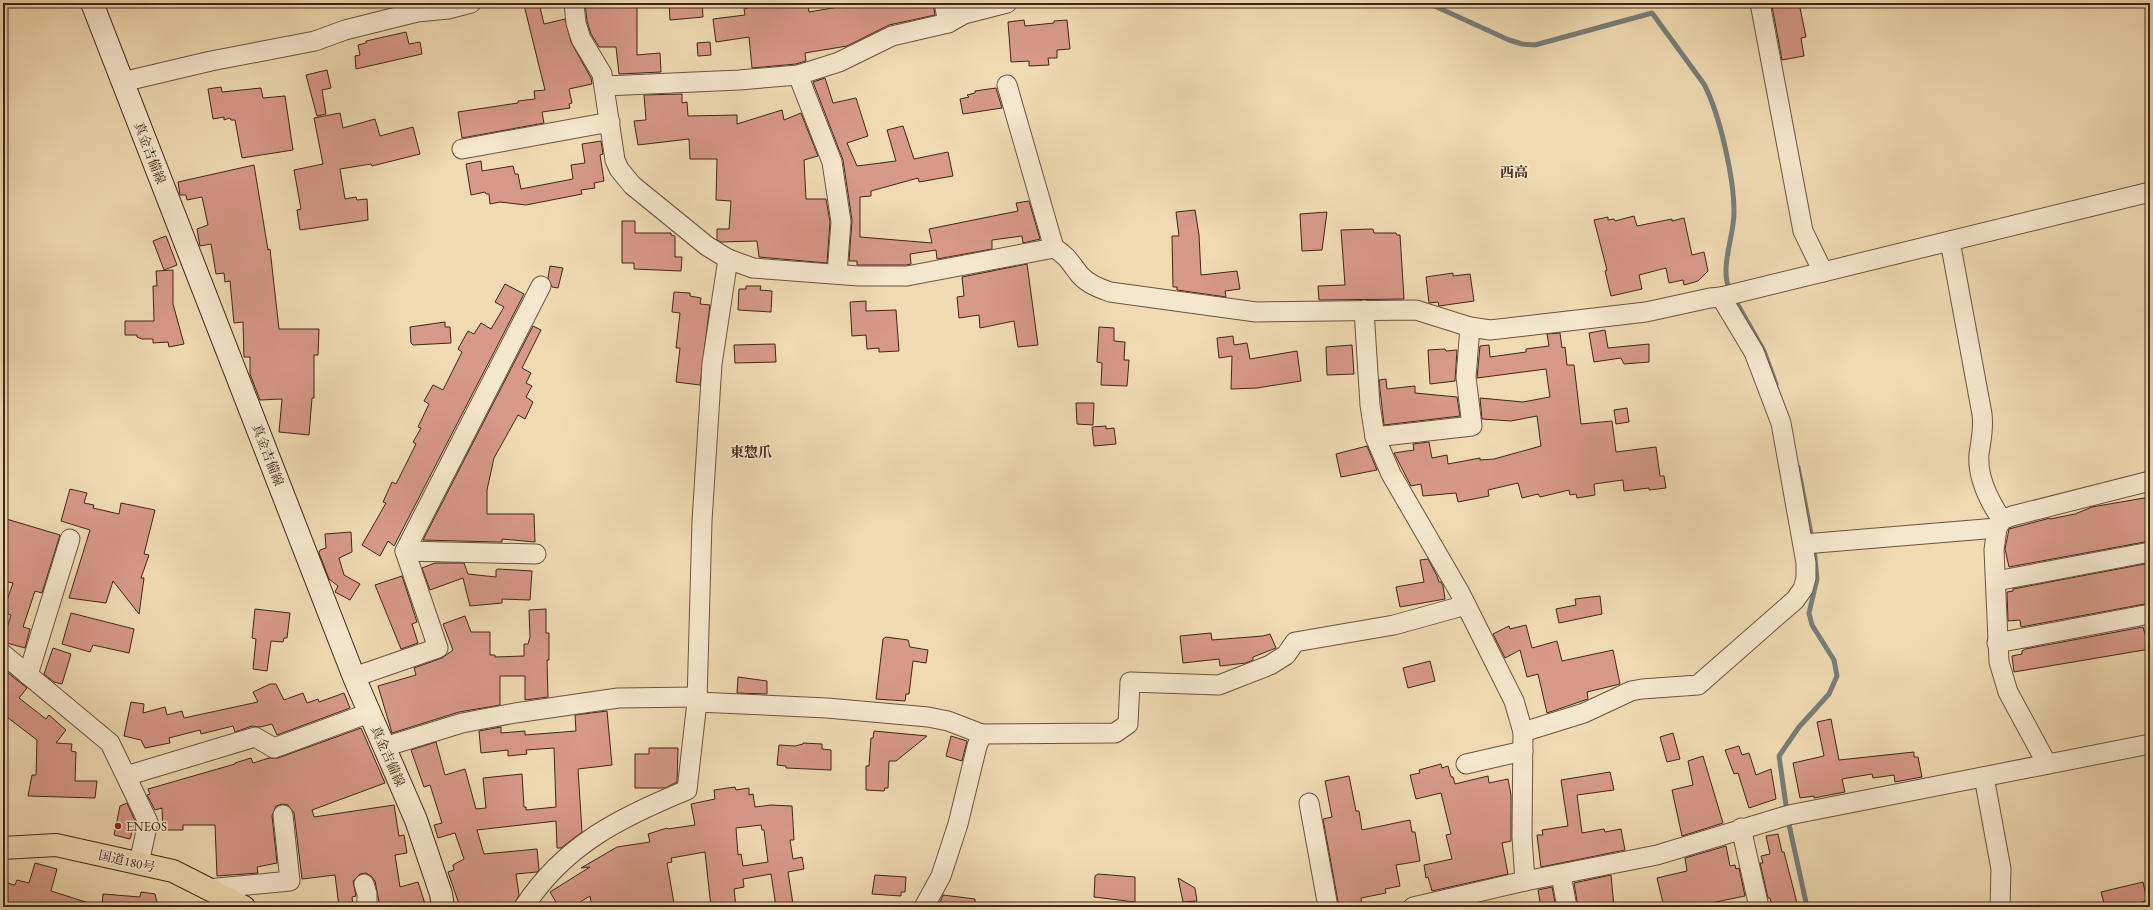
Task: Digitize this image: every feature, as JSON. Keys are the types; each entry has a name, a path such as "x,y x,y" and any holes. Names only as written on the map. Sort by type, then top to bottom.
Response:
{"highway":[{"name":"国道180号","path":"3,848 56,844 173,871 244,907"}],"main road":[{"name":"真金吉備線","path":"92,3 354,677 416,820 441,894 443,907"}],"street":[{"path":"122,82 211,61 315,41 345,30 417,12 448,9 471,3"},
{"path":"574,3 576,23 581,39 596,61 602,74 615,160 625,178 702,242 728,259 753,268 837,274 907,276 1054,248 1064,254 1080,275 1092,285 1110,292 1256,312 1416,310 1470,327 1490,330 1646,312 1721,297 2150,192"},
{"path":"944,3 948,23"},
{"path":"605,86 739,80 798,75 839,62 892,36 948,23 964,14 1007,3"},
{"path":"1760,3 1803,231 1823,272"},
{"path":"798,75 832,162 841,222 837,274"},
{"path":"1007,84 1054,248"},
{"path":"462,149 610,122"},
{"path":"1950,241 1982,414 1983,431 1979,467 1984,486 1999,524 1994,550 1999,626 1997,643 1999,662 2008,692 2047,764"},
{"path":"524,907 535,890 549,874 592,836 639,810 687,790 697,699 702,521 712,364 728,259"},
{"path":"354,677 438,648 405,552 541,286"},
{"path":"1523,732 1584,714 1631,692 1642,689 1698,685 1795,600 1803,589 1806,578 1804,544 1781,423 1769,387 1754,352 1721,297"},
{"path":"1364,310 1370,405 1375,437 1391,474 1466,605 1514,701 1523,732 1522,838 1525,881"},
{"path":"1375,437 1472,426 1466,377 1470,327"},
{"path":"1804,544 1999,524 2150,481"},
{"path":"28,675 70,539"},
{"path":"405,552 536,554"},
{"path":"1996,581 2150,552"},
{"path":"384,747 462,723 515,713 618,698 697,699 928,717 948,721 982,734 1115,733 1128,724 1130,682 1219,685 1270,665 1286,655 1295,642 1394,625 1466,605"},
{"path":"1997,643 2150,614"},
{"path":"3,654 110,743 148,822 139,863"},
{"path":"126,776 255,737 274,748 369,713"},
{"path":"924,907 941,876 958,824 977,746 982,734"},
{"path":"1413,907 1525,881 1657,855 1692,846 1741,828 1789,815 2150,744"},
{"path":"1466,764 1523,751"},
{"path":"1984,777 2001,869 2000,907"},
{"path":"1309,803 1328,907"},
{"path":"208,889 290,881 283,815"},
{"path":"1741,828 1759,907"},
{"path":"1561,875 1567,907"},
{"path":"364,884 367,894 367,907"}],"building":[{"path":"539,3 544,24 565,19 571,42 591,78 592,84 569,89 572,103 569,104 570,108 542,112 544,123 462,138 458,112 535,99 534,91 545,90 524,5"},
{"path":"585,3 600,3 600,6 637,5 637,55 660,53 661,72 619,74 616,47 599,47 591,34 587,21"},
{"path":"669,3 702,3 703,17 670,20"},
{"path":"747,3 772,3 772,5 808,3 809,12 844,6 844,3 933,3 935,15 889,25 847,46 805,53 806,61 796,64 752,68 749,37 716,42 713,19 745,15 744,9 748,8"},
{"path":"1787,3 1799,3 1806,37 1801,38 1804,56 1782,60 1772,6"},
{"path":"1024,20 1025,26 1067,20 1070,49 1057,50 1057,58 1048,58 1049,65 1029,66 1029,61 1011,62 1008,22"},
{"path":"406,32 409,44 420,42 422,54 356,69 355,56 360,55 358,45 366,43 366,41"},
{"path":"710,42 711,55 698,56 697,43"},
{"path":"327,70 331,88 322,90 326,114 317,116 306,75"},
{"path":"825,78 833,103 856,98 868,136 847,143 857,166 896,161 887,130 903,126 914,159 948,152 953,176 919,182 918,178 871,191 871,196 860,197 860,237 932,243 929,229 1018,211 1016,203 1029,201 1040,239 1023,243 1022,236 992,240 992,249 937,259 936,250 910,254 911,264 906,265 857,265 857,261 849,261 852,220 843,160 813,82"},
{"path":"221,87 222,92 261,88 263,98 285,96 293,150 242,158 235,120 231,120 230,118 224,120 224,117 213,119 208,89"},
{"path":"996,88 1002,108 963,114 960,99 969,97 967,95 975,93 975,91"},
{"path":"682,94 682,103 687,102 688,116 737,115 737,124 782,110 784,120 801,113 818,156 804,160 806,199 826,199 830,222 827,263 759,257 757,241 721,242 717,240 717,229 729,229 731,201 716,200 717,159 690,159 689,139 638,145 634,121 646,120 644,95"},
{"path":"340,113 343,128 375,119 380,136 413,127 420,154 372,166 371,164 340,169 345,199 356,197 357,200 367,199 368,220 300,230 297,210 301,209 294,170 323,164 314,118"},
{"path":"601,141 603,154 600,155 604,181 594,183 595,188 581,190 582,194 526,205 500,202 490,204 489,194 486,194 485,192 471,195 466,164 481,161 482,171 513,166 515,174 518,174 521,189 573,179 571,165 585,163 582,144"},
{"path":"254,165 268,250 270,249 279,329 319,329 318,355 314,355 314,398 312,398 309,435 279,432 282,399 260,400 250,374 250,357 244,357 243,322 234,323 230,281 225,282 224,273 216,274 211,244 200,246 197,229 208,225 202,197 187,200 186,195 180,195 178,182"},
{"path":"1195,210 1199,235 1201,275 1237,271 1240,289 1225,291 1226,297 1177,290 1177,287 1173,287 1172,236 1179,236 1176,212"},
{"path":"1327,212 1322,250 1302,251 1300,214"},
{"path":"1634,216 1637,226 1684,218 1692,255 1704,252 1708,271 1698,281 1684,285 1683,280 1669,283 1666,268 1639,275 1642,289 1611,296 1605,271 1607,270 1594,220 1608,217 1608,220 1614,219 1615,221"},
{"path":"622,221 635,221 635,233 671,233 671,235 675,236 675,257 682,257 681,271 634,269 634,263 622,263"},
{"path":"1373,229 1374,233 1396,233 1397,235 1400,235 1404,299 1319,300 1318,286 1345,285 1341,230"},
{"path":"166,236 177,265 164,270 153,241"},
{"path":"1027,264 1038,345 1018,347 1014,321 980,328 979,315 959,318 957,297 964,296 962,277"},
{"path":"550,266 563,268 558,288 552,287 548,278"},
{"path":"173,270 173,304 184,344 169,347 168,342 153,343 153,339 142,339 137,337 137,335 125,335 125,321 154,321 153,286 157,286 156,271"},
{"path":"1453,273 1453,276 1470,274 1474,301 1439,306 1438,302 1429,303 1426,277"},
{"path":"505,284 524,294 394,546 388,541 380,556 362,545 386,503 383,502 392,482 396,484 416,444 413,442 421,428 418,427 429,404 424,401 433,385 443,390 462,352 458,349 468,331 474,334 481,323 491,329 504,307 495,302"},
{"path":"746,286 761,286 760,290 772,291 771,312 738,310 739,289 746,289"},
{"path":"674,292 690,293 690,296 701,298 700,304 710,305 700,385 676,382 680,348 676,348 680,313 672,312"},
{"path":"866,301 866,311 896,310 899,351 879,352 879,348 867,349 866,335 852,336 850,302"},
{"path":"445,322 445,327 450,327 451,343 413,345 411,343 410,327"},
{"path":"533,326 541,330 522,368 531,373 526,383 532,386 526,397 533,402 525,419 518,415 494,458 487,490 487,514 534,514 535,542 502,539 502,542 423,540"},
{"path":"1099,327 1114,328 1114,341 1125,342 1124,360 1129,360 1127,386 1101,385 1102,363 1097,362"},
{"path":"1605,330 1608,348 1649,344 1649,362 1624,364 1621,358 1594,362 1589,333"},
{"path":"1560,333 1562,348 1565,347 1567,365 1574,365 1581,424 1612,421 1616,452 1656,447 1660,476 1664,476 1666,488 1649,490 1649,488 1624,491 1623,480 1594,484 1595,495 1577,498 1576,494 1570,495 1569,490 1540,497 1538,494 1522,498 1518,483 1488,490 1489,496 1458,502 1456,493 1423,496 1421,484 1411,486 1394,453 1414,450 1413,444 1429,442 1432,458 1447,455 1448,464 1480,458 1480,460 1494,459 1541,446 1537,416 1511,421 1482,419 1480,398 1523,402 1550,397 1546,369 1477,378 1480,346 1489,345 1490,357 1526,352 1526,349 1549,346 1547,334"},
{"path":"1233,336 1234,345 1247,343 1250,359 1297,351 1301,381 1257,388 1231,389 1232,356 1219,358 1217,338"},
{"path":"775,344 776,362 735,363 734,345"},
{"path":"1352,345 1354,374 1327,375 1326,347"},
{"path":"1445,349 1446,351 1457,350 1455,381 1430,384 1428,350"},
{"path":"1386,379 1387,389 1415,386 1415,393 1457,397 1460,416 1384,425 1379,380"},
{"path":"1076,403 1094,403 1093,425 1077,424"},
{"path":"1627,408 1629,422 1616,424 1614,410"},
{"path":"1106,426 1106,429 1114,428 1116,444 1094,446 1092,427"},
{"path":"1367,446 1377,470 1341,477 1336,454"},
{"path":"70,489 87,493 84,503 94,505 93,508 119,514 121,503 155,510 144,554 149,555 141,578 144,578 139,614 113,581 106,603 69,598 90,530 61,521"},
{"path":"2150,497 2150,541 2009,567 2005,549 2009,529 2050,518 2075,514 2092,507"},
{"path":"3,518 60,535 42,593 35,591 23,627 30,629 25,648 3,642 11,615 3,612 13,583 3,581"},
{"path":"351,532 352,552 339,558 344,575 360,584 350,600 335,592 338,586 329,579 319,553 320,550 326,548 325,534"},
{"path":"1428,559 1439,582 1441,582 1443,586 1445,599 1400,607 1396,587 1424,582 1420,560"},
{"path":"435,563 464,563 468,574 496,577 496,570 498,569 532,571 530,600 502,599 502,603 470,606 463,578 430,590 422,568"},
{"path":"2150,563 2150,603 2021,627 2020,620 2008,621 2007,592 2013,591 2013,589"},
{"path":"402,576 417,622 412,624 418,643 401,649 375,585"},
{"path":"1600,596 1602,614 1559,623 1556,609 1576,605 1575,599"},
{"path":"255,609 290,613 287,638 284,638 283,642 271,641 267,671 253,669 256,639 252,638"},
{"path":"546,609 546,633 549,633 549,660 547,660 548,697 525,700 525,676 500,676 500,705 459,712 392,733 378,686 416,675 414,668 442,658 453,650 443,624 465,616 471,632 490,632 490,655 495,655 495,657 524,656 524,644 528,644 530,637 529,610"},
{"path":"71,613 134,629 129,653 93,645 90,652 62,644"},
{"path":"1526,625 1532,648 1557,641 1562,661 1613,650 1620,684 1587,692 1588,699 1547,713 1538,674 1527,677 1520,650 1505,658 1493,634 1509,626 1510,629"},
{"path":"2143,627 2146,637 2150,636 2150,649 2014,672 2012,656 2022,654 2022,651 2025,649"},
{"path":"1211,633 1212,640 1263,636 1270,634 1276,648 1253,657 1253,660 1246,663 1220,666 1219,659 1183,663 1180,636"},
{"path":"886,637 908,640 910,647 928,650 926,663 913,661 909,694 906,694 905,701 876,699 883,639"},
{"path":"53,648 71,654 62,684 54,682 44,674"},
{"path":"1430,661 1435,681 1408,688 1403,668"},
{"path":"3,669 27,688 19,698 46,719 49,715 66,730 56,743 72,744 71,751 76,752 75,781 97,781 95,798 28,796 32,775 36,775 37,740 3,714"},
{"path":"738,677 767,681 767,694 737,693"},
{"path":"270,684 276,684 284,700 303,693 307,703 318,699 319,702 344,693 350,708 277,735 272,724 260,727 252,726 235,732 233,726 201,734 200,730 169,738 170,743 145,748 141,740 124,736 131,702 144,704 143,713 165,707 167,715 182,711 184,718 258,702 253,692"},
{"path":"607,711 612,765 578,769 582,832 561,848 557,848 556,821 477,830 484,854 537,849 539,870 537,872 516,874 519,895 513,907 460,907 448,872 454,870 453,865 464,859 455,833 438,838 434,825 442,823 430,785 424,787 411,750 436,742 445,775 465,769 476,809 486,808 483,778 522,774 524,807 526,807 526,810 556,807 554,748 526,750 527,754 508,756 508,750 481,753 479,731 501,727 501,733 525,731 525,735 576,731 575,715"},
{"path":"1831,719 1839,760 1914,752 1914,757 1918,757 1922,777 1895,782 1894,775 1873,778 1872,774 1842,779 1845,792 1814,798 1814,796 1800,798 1793,763 1824,756 1817,722"},
{"path":"361,728 385,783 312,810 314,817 394,805 399,836 404,835 407,853 395,855 400,887 418,882 426,907 380,907 375,881 366,873 360,874 353,881 356,896 352,897 353,907 339,907 335,875 302,879 294,813 288,805 282,804 276,806 272,816 277,863 257,867 258,873 217,876 215,825 183,825 183,830 163,830 162,808 155,810 147,795 150,794 148,789 251,758 253,763 269,758 278,758"},
{"path":"874,731 927,736 896,761 889,761 888,788 885,788 884,791 866,790 866,766 869,766 871,738 873,738"},
{"path":"1673,733 1680,759 1667,762 1660,737"},
{"path":"951,736 967,741 962,761 946,756"},
{"path":"803,743 822,744 822,749 831,750 831,770 786,768 786,766 777,765 779,745 795,746"},
{"path":"1739,746 1742,755 1749,753 1756,775 1771,769 1776,799 1749,808 1738,773 1734,774 1725,750"},
{"path":"649,748 678,748 677,782 665,788 635,788 635,754 649,754"},
{"path":"1703,756 1723,823 1682,836 1672,790 1693,785 1688,761"},
{"path":"1441,764 1442,768 1448,766 1455,784 1488,776 1489,783 1508,779 1511,795 1511,841 1502,843 1508,874 1432,891 1428,877 1426,878 1424,865 1452,859 1446,835 1451,834 1441,793 1416,799 1410,775 1420,773 1419,770"},
{"path":"1610,772 1614,790 1577,795 1582,833 1604,829 1605,832 1621,829 1625,850 1541,867 1537,835 1543,835 1542,830 1568,826 1561,780"},
{"path":"1349,776 1356,811 1359,811 1362,830 1410,820 1412,832 1415,832 1420,861 1396,865 1400,886 1385,889 1386,893 1361,898 1362,907 1339,907 1323,819 1332,817 1325,781"},
{"path":"735,787 736,790 749,788 749,795 753,794 755,807 771,805 792,806 794,840 790,840 793,859 802,857 804,869 788,872 793,904 776,907 771,874 743,879 744,887 734,889 736,907 711,907 705,852 671,858 672,862 667,863 674,903 650,907 592,907 590,896 572,907 559,907 550,892 590,867 581,868 617,847 650,842 648,834 667,828 695,825 691,804 715,799 714,790","holes":["761,825 762,830 764,830 768,862 743,866 741,854 738,855 736,828"]},
{"path":"127,803 135,821 130,839 114,835 120,806"},
{"path":"1778,834 1798,907 1772,907 1770,898 1768,898 1760,863 1763,863 1761,856 1770,854 1766,836"},
{"path":"1726,846 1730,866 1735,865 1736,869 1739,868 1745,896 1711,903 1712,907 1664,907 1657,878 1687,871 1685,858"},
{"path":"35,863 57,869 51,891 92,904 92,907 3,907 3,882 15,885 17,880 29,883"},
{"path":"1098,874 1135,877 1135,902 1094,897 1095,876"},
{"path":"875,875 906,877 905,892 901,892 901,896 872,894"},
{"path":"1611,875 1614,907 1578,907 1574,883"},
{"path":"1178,878 1195,888 1197,901 1183,902"},
{"path":"2143,882 2146,901 2133,904 2134,907 2105,907 2101,892"},
{"path":"1552,887 1556,907 1541,907 1538,890"},
{"path":"141,892 155,894 158,907 102,907 103,894 140,897"},
{"path":"943,895 975,899 975,907 938,907"}],"waterway":[{"path":"1428,3 1509,40 1522,44 1535,45 1652,13 1704,84 1721,129 1732,182 1734,212 1726,263 1727,282 1730,291"},
{"path":"1734,298 1764,351 1776,384"},
{"path":"1798,467 1812,539"},
{"path":"1787,812 1779,756 1799,727 1829,694 1837,676 1834,660 1812,625 1809,613 1817,579 1814,547"},
{"path":"1788,820 1807,907"}],"place":[{"name":"ENEOS","path":"118,826"}],"district":[{"name":"西高","path":"1514,172"},
{"name":"東惣爪","path":"751,452"}]}
